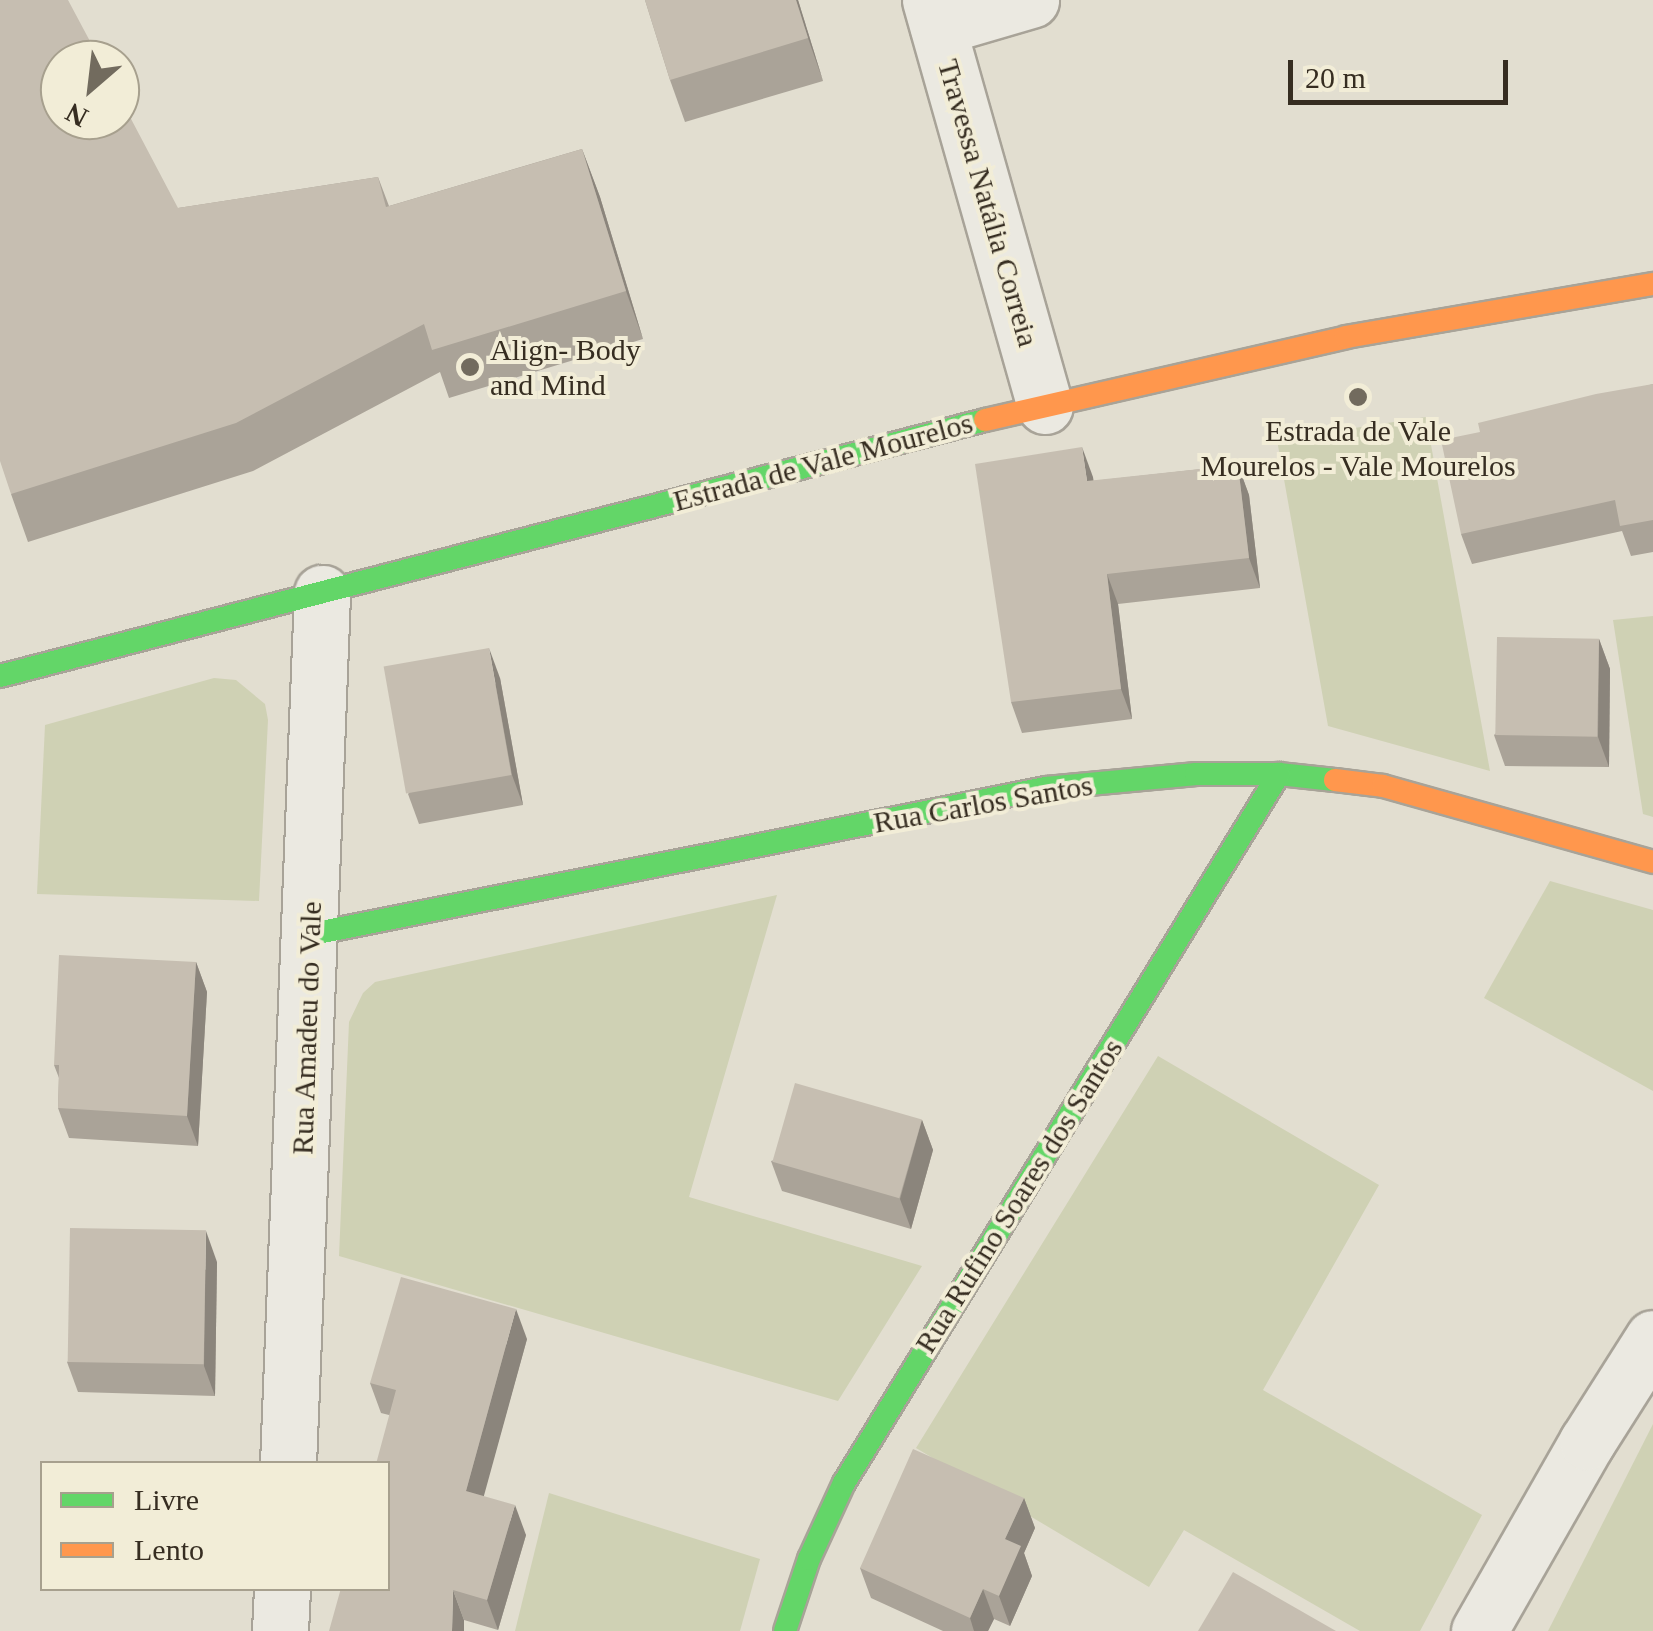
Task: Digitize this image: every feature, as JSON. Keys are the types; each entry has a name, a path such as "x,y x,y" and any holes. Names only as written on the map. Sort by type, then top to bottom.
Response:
{"street":[{"path":"934,14 1031,0"},
{"name":"Travessa Natália Correia","path":"934,14 1045,406"},
{"name":"Estrada de Vale Mourelos","path":"0,676 1045,406 1363,333 1653,284"},
{"name":"Rua Amadeu do Vale","path":"288,1461 312,934 322,593"},
{"name":"Rua Carlos Santos","path":"312,934 1046,788 1196,774 1280,774 1382,786 1653,862"},
{"name":"Rua Rufino Soares dos Santos","path":"786,1631 809,1558 844,1483 1280,774"},
{"path":"1478,1631 1587,1442 1653,1338"},
{"path":"280,1631 282,1591"}],"green space":[{"path":"1426,417 1490,771 1328,726 1277,440"},
{"path":"1653,616 1653,817 1643,814 1613,620"},
{"path":"214,678 236,680 265,704 268,720 259,901 37,894 45,725"},
{"path":"1550,881 1653,910 1653,1091 1484,998"},
{"path":"777,895 689,1197 922,1266 838,1401 339,1256 349,1022 363,993 375,982"},
{"path":"1158,1056 1379,1185 1263,1390 1482,1515 1420,1631 1360,1631 1184,1530 1149,1587 916,1448"},
{"path":"1653,1424 1653,1631 1548,1631"},
{"path":"549,1493 760,1559 740,1631 515,1631"}],"building":[{"path":"0,0 68,0 89,40 40,40 40,140 140,140 140,136 178,208 378,177 386,207 582,149 626,291 432,350 424,324 236,423 11,494 0,461"},
{"path":"645,0 796,0 808,38 670,80"},
{"path":"1653,384 1653,520 1620,526 1615,500 1461,534 1441,440 1480,432 1478,423"},
{"path":"1082,447 1087,481 1238,465 1249,558 1107,574 1121,689 1011,702 975,464"},
{"path":"1497,637 1599,639 1597,737 1495,735"},
{"path":"489,648 511,775 406,794 384,667"},
{"path":"59,955 196,962 187,1116 58,1108 59,1065 54,1065"},
{"path":"795,1083 922,1119 899,1198 772,1162"},
{"path":"70,1228 206,1230 204,1364 68,1362"},
{"path":"401,1277 516,1309 466,1491 515,1505 487,1600 453,1590 452,1631 329,1631 340,1591 390,1591 390,1461 377,1461 396,1390 370,1383"},
{"path":"913,1449 1024,1498 1005,1539 1021,1546 999,1596 983,1589 970,1618 860,1568"},
{"path":"1233,1572 1336,1631 1198,1631"}],"traffic: fast":[{"path":"0,676 985,420"},
{"path":"312,934 1046,788 1196,774 1279,774 1335,780"},
{"path":"785,1631 809,1559 844,1483 1279,774"}],"traffic: slow":[{"path":"985,420 1346,337 1653,284"},
{"path":"1335,780 1383,786 1653,862"}],"place":[{"name":"Align- Body and Mind","path":"470,367"},
{"name":"Estrada de Vale Mourelos - Vale Mourelos","path":"1358,397"}]}
